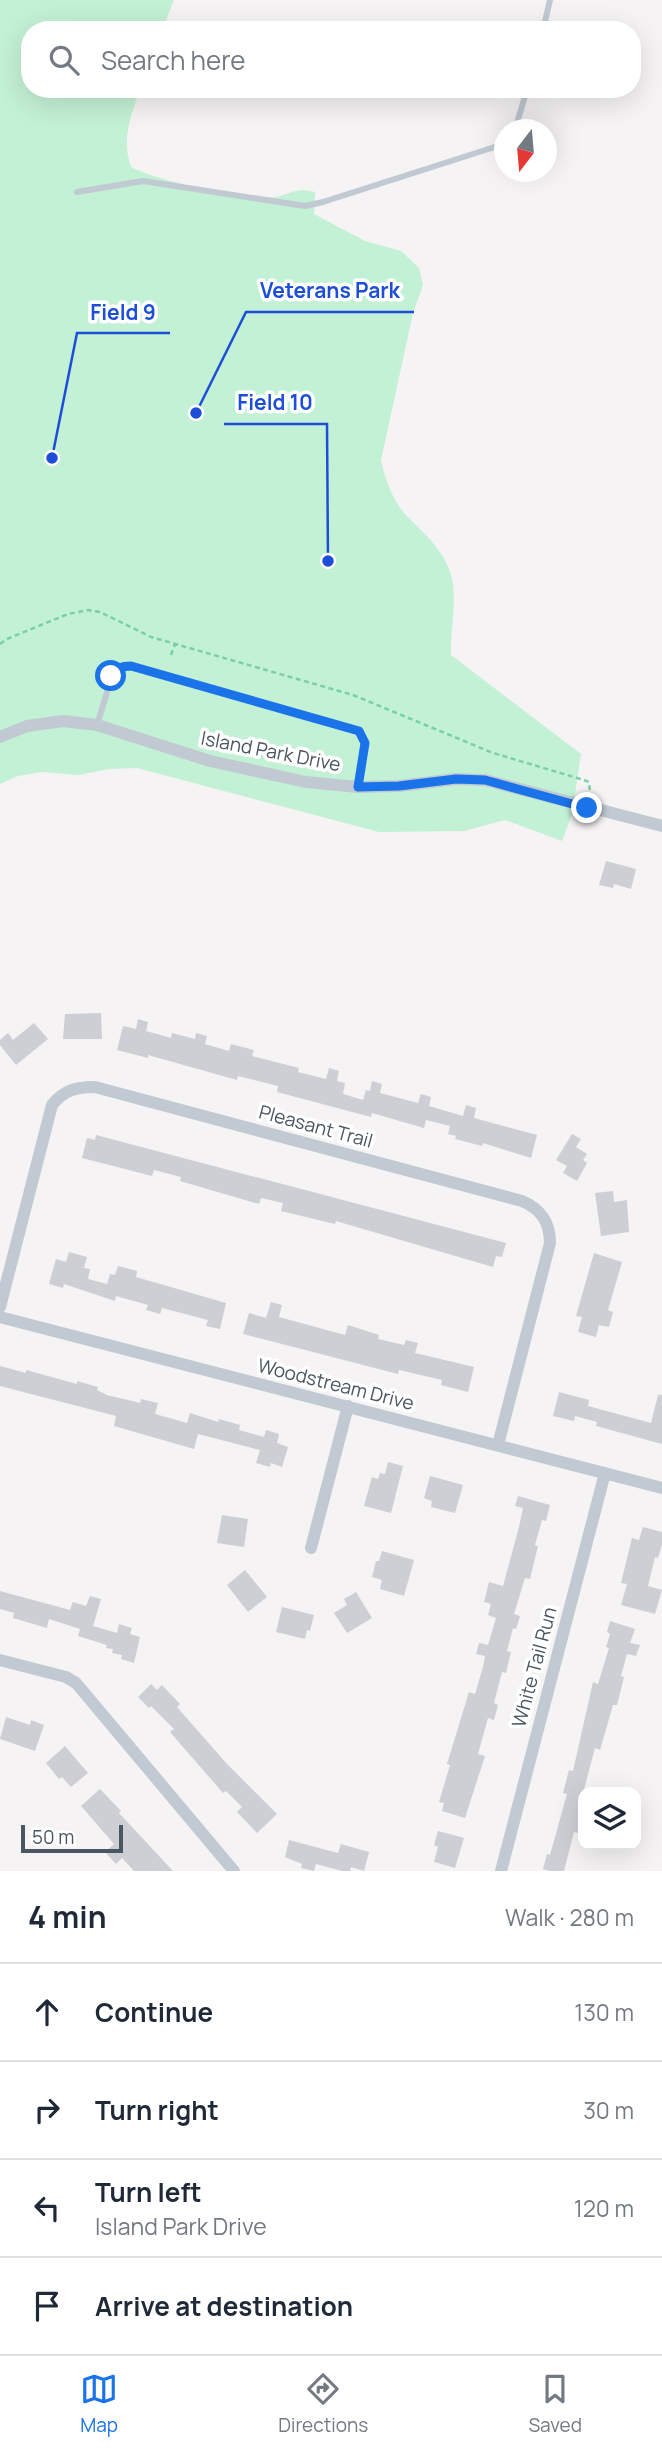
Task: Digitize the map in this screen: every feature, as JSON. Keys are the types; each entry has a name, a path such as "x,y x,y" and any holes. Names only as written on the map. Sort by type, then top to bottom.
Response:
{"street":[{"name":"Island Park Drive","path":"0,737 27,726 63,722 97,725 211,761 306,782 358,787 399,786 456,779 485,780 662,827"},
{"name":"Pleasant Trail","path":"0,1307 52,1105 68,1090 80,1087 95,1087 522,1201 539,1211 546,1220 550,1242 498,1445"},
{"name":"Woodstream Drive","path":"0,1317 662,1488"},
{"path":"311,1548 348,1406"},
{"name":"White Tail Run","path":"501,1871 605,1473"},
{"path":"0,1660 66,1677 76,1683 234,1871"}],"lane":[{"path":"545,21 550,0"},
{"path":"518,119 524,98"},
{"path":"77,192 143,181 305,206 494,148"},
{"path":"97,725 111,676 116,669 131,666 359,731 365,743 358,787"}],"path":[{"path":"0,644 59,617 88,610 100,612 151,637 353,695 493,752 589,782 591,787 587,808"},
{"path":"171,655 175,644"}],"green space":[{"path":"0,0 174,0 166,21 21,21 21,98 137,98 127,137 131,167 178,183 236,195 268,198 301,190 315,192 314,214 365,241 401,251 419,268 423,285 413,313 381,460 396,502 433,544 449,569 454,596 451,655 581,754 572,814 562,841 505,820 464,831 379,832 137,768 109,769 79,775 42,772 18,776 0,784"}],"building":[{"path":"606,861 636,869 631,889 614,884 613,888 599,885"},
{"path":"101,1013 102,1039 63,1039 65,1014"},
{"path":"138,1019 148,1022 146,1031 171,1038 172,1033 195,1039 196,1033 207,1036 205,1044 229,1051 231,1044 254,1050 252,1056 299,1068 298,1072 326,1079 329,1068 339,1071 337,1081 345,1083 343,1094 363,1100 366,1090 370,1091 372,1081 382,1084 380,1093 418,1103 421,1094 431,1097 429,1106 463,1116 466,1105 476,1108 474,1118 537,1135 531,1158 483,1143 482,1146 455,1139 456,1136 448,1134 450,1126 426,1120 424,1128 372,1113 371,1117 277,1092 278,1086 238,1076 237,1080 148,1055 148,1058 117,1050 123,1026 136,1029"},
{"path":"34,1023 48,1039 16,1065 0,1045 0,1040 8,1033 13,1040"},
{"path":"572,1134 581,1139 576,1147 587,1154 583,1160 587,1163 577,1181 563,1173 567,1166 556,1160"},
{"path":"96,1135 506,1243 502,1257 496,1256 493,1267 336,1221 335,1224 281,1211 283,1203 261,1198 259,1204 180,1181 181,1177 154,1170 152,1176 82,1158 87,1138 95,1140"},
{"path":"613,1191 614,1202 627,1200 629,1232 601,1236 595,1193"},
{"path":"69,1252 87,1257 84,1268 90,1269 88,1279 107,1284 110,1274 115,1275 118,1266 137,1271 136,1277 226,1303 220,1329 206,1326 208,1320 162,1308 160,1314 146,1310 148,1305 116,1296 115,1301 64,1284 63,1288 49,1284 56,1259 66,1262"},
{"path":"594,1253 622,1262 608,1310 613,1312 609,1327 599,1325 596,1337 578,1332 582,1317 576,1316"},
{"path":"271,1302 282,1305 279,1317 345,1335 348,1325 379,1335 378,1339 404,1345 406,1340 418,1343 415,1353 474,1367 468,1392 441,1385 442,1380 399,1370 398,1374 243,1334 249,1313 266,1318"},
{"path":"0,1366 77,1384 77,1381 98,1387 97,1390 107,1395 140,1403 141,1399 158,1403 155,1414 187,1423 190,1413 218,1422 219,1419 240,1425 239,1430 264,1437 266,1430 279,1434 277,1443 288,1447 282,1467 271,1463 270,1467 256,1463 260,1450 198,1434 194,1449 114,1426 116,1416 0,1386"},
{"path":"559,1392 589,1400 588,1406 651,1423 658,1395 662,1395 662,1444 596,1426 597,1422 575,1416 574,1421 553,1416"},
{"path":"388,1462 403,1466 391,1513 364,1506 372,1477 378,1479 380,1473 385,1474"},
{"path":"430,1476 463,1485 455,1513 431,1507 432,1501 424,1498"},
{"path":"518,1496 550,1505 546,1521 542,1520 535,1545 538,1546 530,1579 525,1578 514,1614 520,1616 516,1629 513,1628 507,1651 511,1652 506,1673 502,1672 494,1703 498,1705 494,1720 488,1718 478,1754 485,1756 465,1818 442,1811 444,1803 439,1802 450,1765 447,1764 469,1692 475,1694 483,1667 485,1656 476,1654 479,1643 488,1645 496,1618 488,1615 491,1604 484,1602 489,1582 503,1586 523,1508 515,1506"},
{"path":"222,1515 248,1519 244,1547 217,1543"},
{"path":"643,1527 662,1532 662,1544 658,1558 655,1557 648,1586 662,1590 655,1614 621,1605 627,1584 621,1583 632,1538 639,1540"},
{"path":"382,1551 414,1560 404,1596 380,1589 382,1580 372,1577"},
{"path":"245,1570 267,1597 248,1612 227,1585"},
{"path":"0,1591 70,1610 73,1602 86,1606 90,1596 101,1599 93,1626 117,1633 119,1624 132,1628 130,1634 140,1637 134,1663 121,1659 122,1655 112,1653 113,1649 106,1648 107,1645 78,1636 80,1629 49,1619 47,1628 13,1618 14,1613 0,1609"},
{"path":"356,1592 372,1618 347,1633 334,1613 347,1605 344,1599"},
{"path":"282,1607 314,1615 305,1639 276,1632"},
{"path":"610,1621 635,1629 630,1643 640,1645 636,1656 627,1654 617,1705 613,1705 600,1750 595,1748 585,1787 578,1787 578,1833 574,1832 564,1871 549,1871 543,1869 547,1854 550,1855 567,1794 563,1793 569,1770 573,1771 593,1682 598,1684 609,1648 606,1647 610,1634 607,1632"},
{"path":"151,1684 157,1690 162,1685 180,1704 177,1707 227,1764 277,1814 257,1833 237,1812 242,1807 226,1791 223,1793 170,1732 174,1729 138,1697"},
{"path":"6,1717 30,1725 31,1720 44,1725 35,1751 0,1739"},
{"path":"65,1746 88,1773 71,1787 62,1777 59,1779 46,1763"},
{"path":"100,1789 173,1871 134,1871 122,1858 116,1864 105,1852 114,1844 81,1806"},
{"path":"438,1831 464,1838 455,1868 434,1862 438,1847 434,1845"},
{"path":"289,1840 338,1853 341,1844 369,1852 364,1871 351,1867 350,1871 342,1871 316,1864 314,1871 301,1868 302,1864 285,1857"}],"place":[{"name":"Veterans Park","path":"196,413"},
{"name":"Field 9","path":"52,458"},
{"name":"Field 10","path":"328,561"}],"route":[{"path":"111,676 116,669 131,666 359,731 365,743 358,787 399,786 456,779 485,780 587,808"}]}
